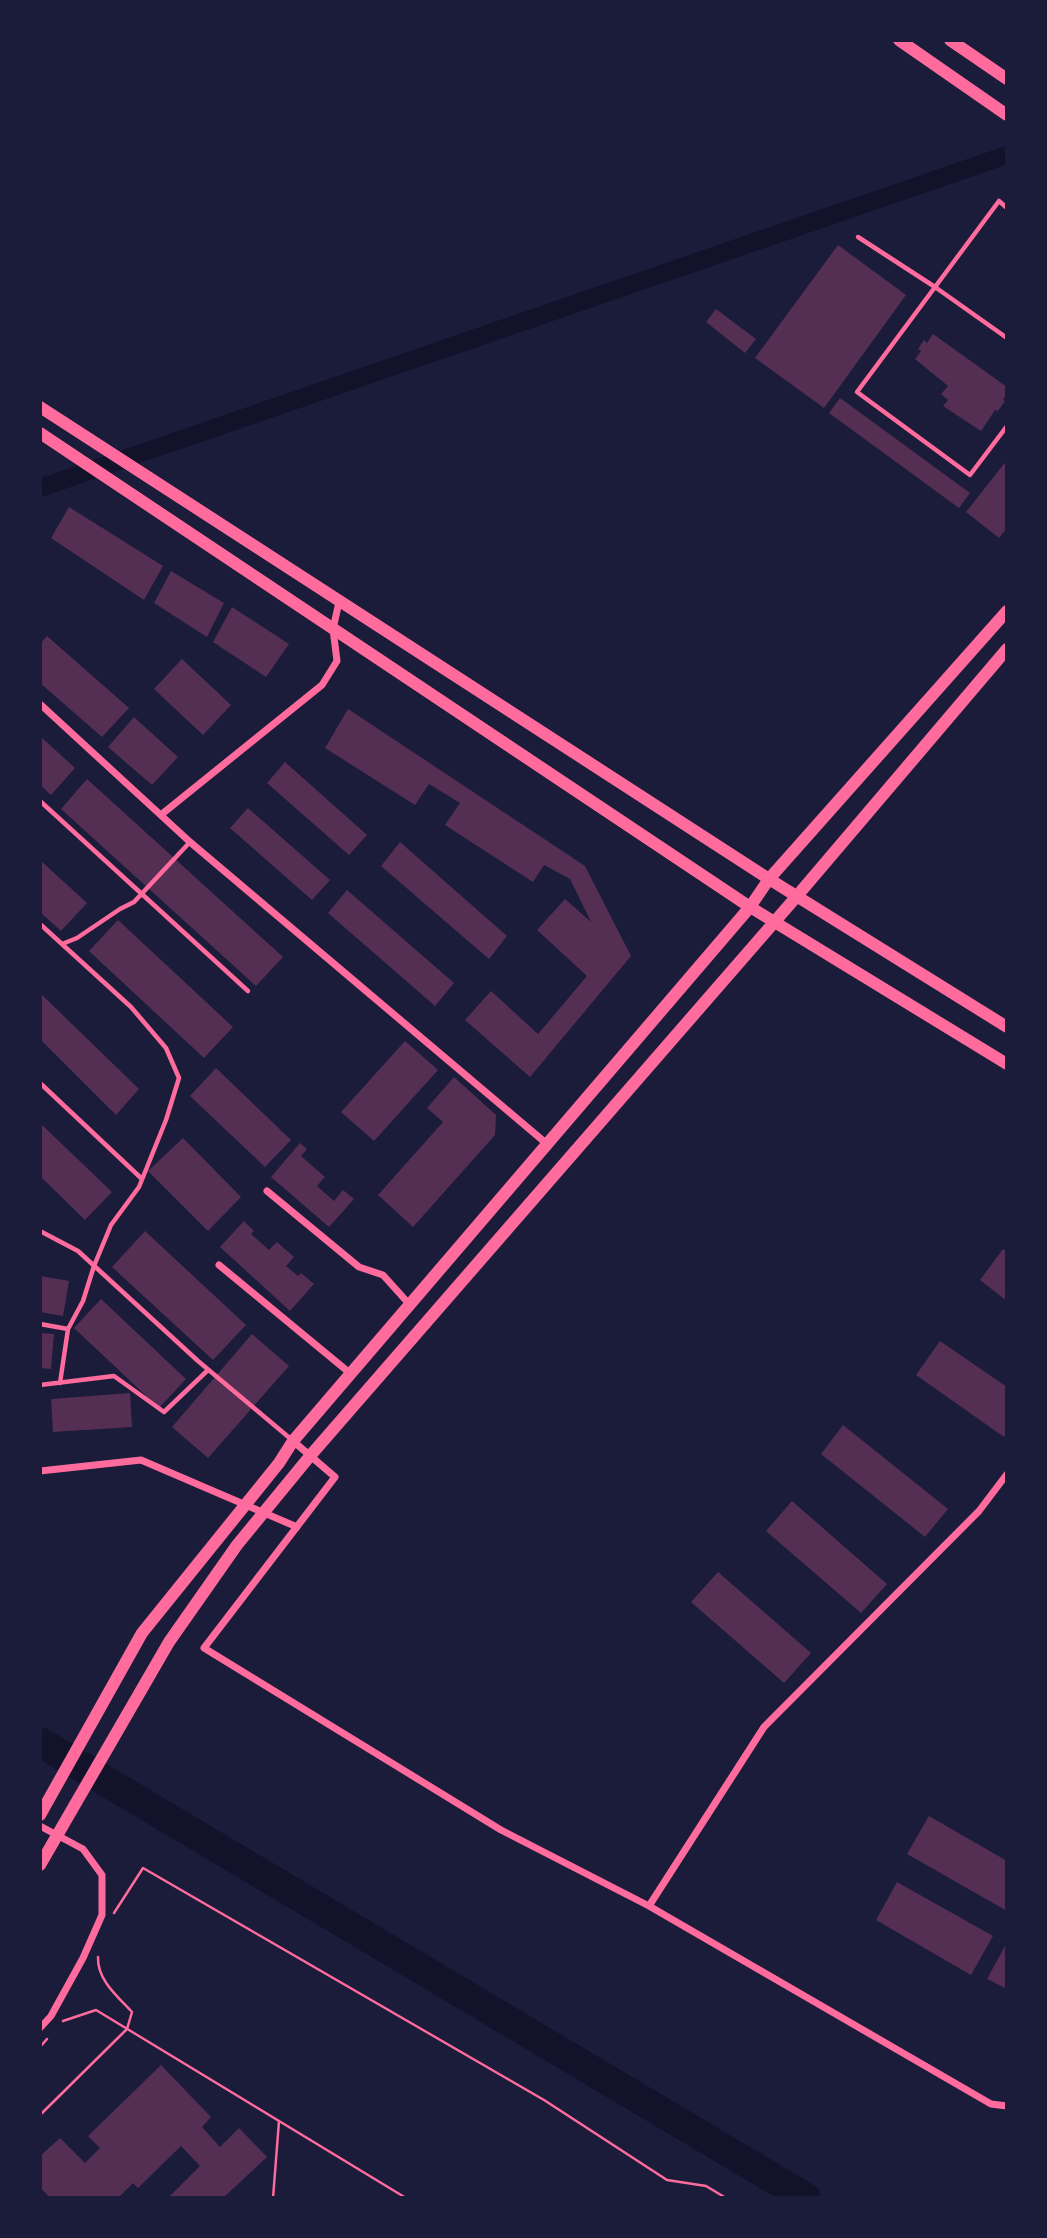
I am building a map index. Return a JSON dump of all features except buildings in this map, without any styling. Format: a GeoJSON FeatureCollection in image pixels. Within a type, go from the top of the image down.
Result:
{"type":"FeatureCollection","features":[{"type":"Feature","properties":{"kind":"main road"},"geometry":{"type":"LineString","coordinates":[[899,40],[1007,115]]}},
{"type":"Feature","properties":{"kind":"main road"},"geometry":{"type":"LineString","coordinates":[[950,40],[1007,79]]}},
{"type":"Feature","properties":{"kind":"main road"},"geometry":{"type":"LineString","coordinates":[[40,407],[769,879],[1007,1027]]}},
{"type":"Feature","properties":{"kind":"main road"},"geometry":{"type":"LineString","coordinates":[[40,433],[750,907],[1007,1064]]}},
{"type":"Feature","properties":{"kind":"main road"},"geometry":{"type":"LineString","coordinates":[[40,1815],[142,1633],[279,1463],[293,1441],[750,907],[769,879],[1007,611]]}},
{"type":"Feature","properties":{"kind":"main road"},"geometry":{"type":"LineString","coordinates":[[40,1865],[169,1642],[237,1545],[310,1456],[797,896],[1007,649]]}},
{"type":"Feature","properties":{"kind":"street"},"geometry":{"type":"LineString","coordinates":[[162,814],[322,685],[337,661],[333,628],[339,602]]}},
{"type":"Feature","properties":{"kind":"street"},"geometry":{"type":"LineString","coordinates":[[40,704],[190,842],[547,1144]]}},
{"type":"Feature","properties":{"kind":"street"},"geometry":{"type":"LineString","coordinates":[[267,1192],[359,1267],[383,1275],[410,1305]]}},
{"type":"Feature","properties":{"kind":"street"},"geometry":{"type":"LineString","coordinates":[[219,1265],[351,1374]]}},
{"type":"Feature","properties":{"kind":"street"},"geometry":{"type":"LineString","coordinates":[[293,1441],[335,1477],[204,1647],[501,1830],[649,1906],[991,2104],[1007,2106]]}},
{"type":"Feature","properties":{"kind":"street"},"geometry":{"type":"LineString","coordinates":[[40,1471],[141,1460],[297,1527]]}},
{"type":"Feature","properties":{"kind":"street"},"geometry":{"type":"LineString","coordinates":[[649,1906],[764,1727],[979,1511],[1007,1474]]}},
{"type":"Feature","properties":{"kind":"street"},"geometry":{"type":"LineString","coordinates":[[40,1826],[83,1849],[102,1875],[102,1915],[83,1958],[51,2016],[40,2028]]}},
{"type":"Feature","properties":{"kind":"lane"},"geometry":{"type":"LineString","coordinates":[[1007,208],[999,201],[857,392],[970,475],[1007,426]]}},
{"type":"Feature","properties":{"kind":"lane"},"geometry":{"type":"LineString","coordinates":[[858,237],[1007,338]]}},
{"type":"Feature","properties":{"kind":"lane"},"geometry":{"type":"LineString","coordinates":[[40,801],[248,991]]}},
{"type":"Feature","properties":{"kind":"lane"},"geometry":{"type":"LineString","coordinates":[[62,944],[77,938],[134,902],[190,842]]}},
{"type":"Feature","properties":{"kind":"lane"},"geometry":{"type":"LineString","coordinates":[[40,924],[131,1007],[166,1048],[179,1078],[166,1120],[139,1187],[111,1225],[83,1301],[68,1329],[60,1383]]}},
{"type":"Feature","properties":{"kind":"lane"},"geometry":{"type":"LineString","coordinates":[[40,1083],[142,1179]]}},
{"type":"Feature","properties":{"kind":"lane"},"geometry":{"type":"LineString","coordinates":[[40,1231],[78,1251],[208,1370],[293,1441]]}},
{"type":"Feature","properties":{"kind":"lane"},"geometry":{"type":"LineString","coordinates":[[40,1324],[68,1329]]}},
{"type":"Feature","properties":{"kind":"lane"},"geometry":{"type":"LineString","coordinates":[[40,1385],[114,1376],[164,1412],[208,1370]]}},
{"type":"Feature","properties":{"kind":"path"},"geometry":{"type":"LineString","coordinates":[[111,1919],[143,1868],[544,2100],[667,2180],[706,2186],[726,2198]]}},
{"type":"Feature","properties":{"kind":"path"},"geometry":{"type":"LineString","coordinates":[[40,2115],[127,2029],[132,2012],[109,1987],[97,1967],[98,1955]]}},
{"type":"Feature","properties":{"kind":"path"},"geometry":{"type":"LineString","coordinates":[[56,2029],[64,2020],[96,2010],[406,2198]]}},
{"type":"Feature","properties":{"kind":"path"},"geometry":{"type":"LineString","coordinates":[[40,2047],[48,2038]]}},
{"type":"Feature","properties":{"kind":"path"},"geometry":{"type":"LineString","coordinates":[[273,2198],[279,2121]]}},
{"type":"Feature","properties":{"kind":"waterway"},"geometry":{"type":"LineString","coordinates":[[40,488],[1007,155]]}},
{"type":"Feature","properties":{"kind":"waterway"},"geometry":{"type":"LineString","coordinates":[[40,1742],[806,2198]]}}]}
